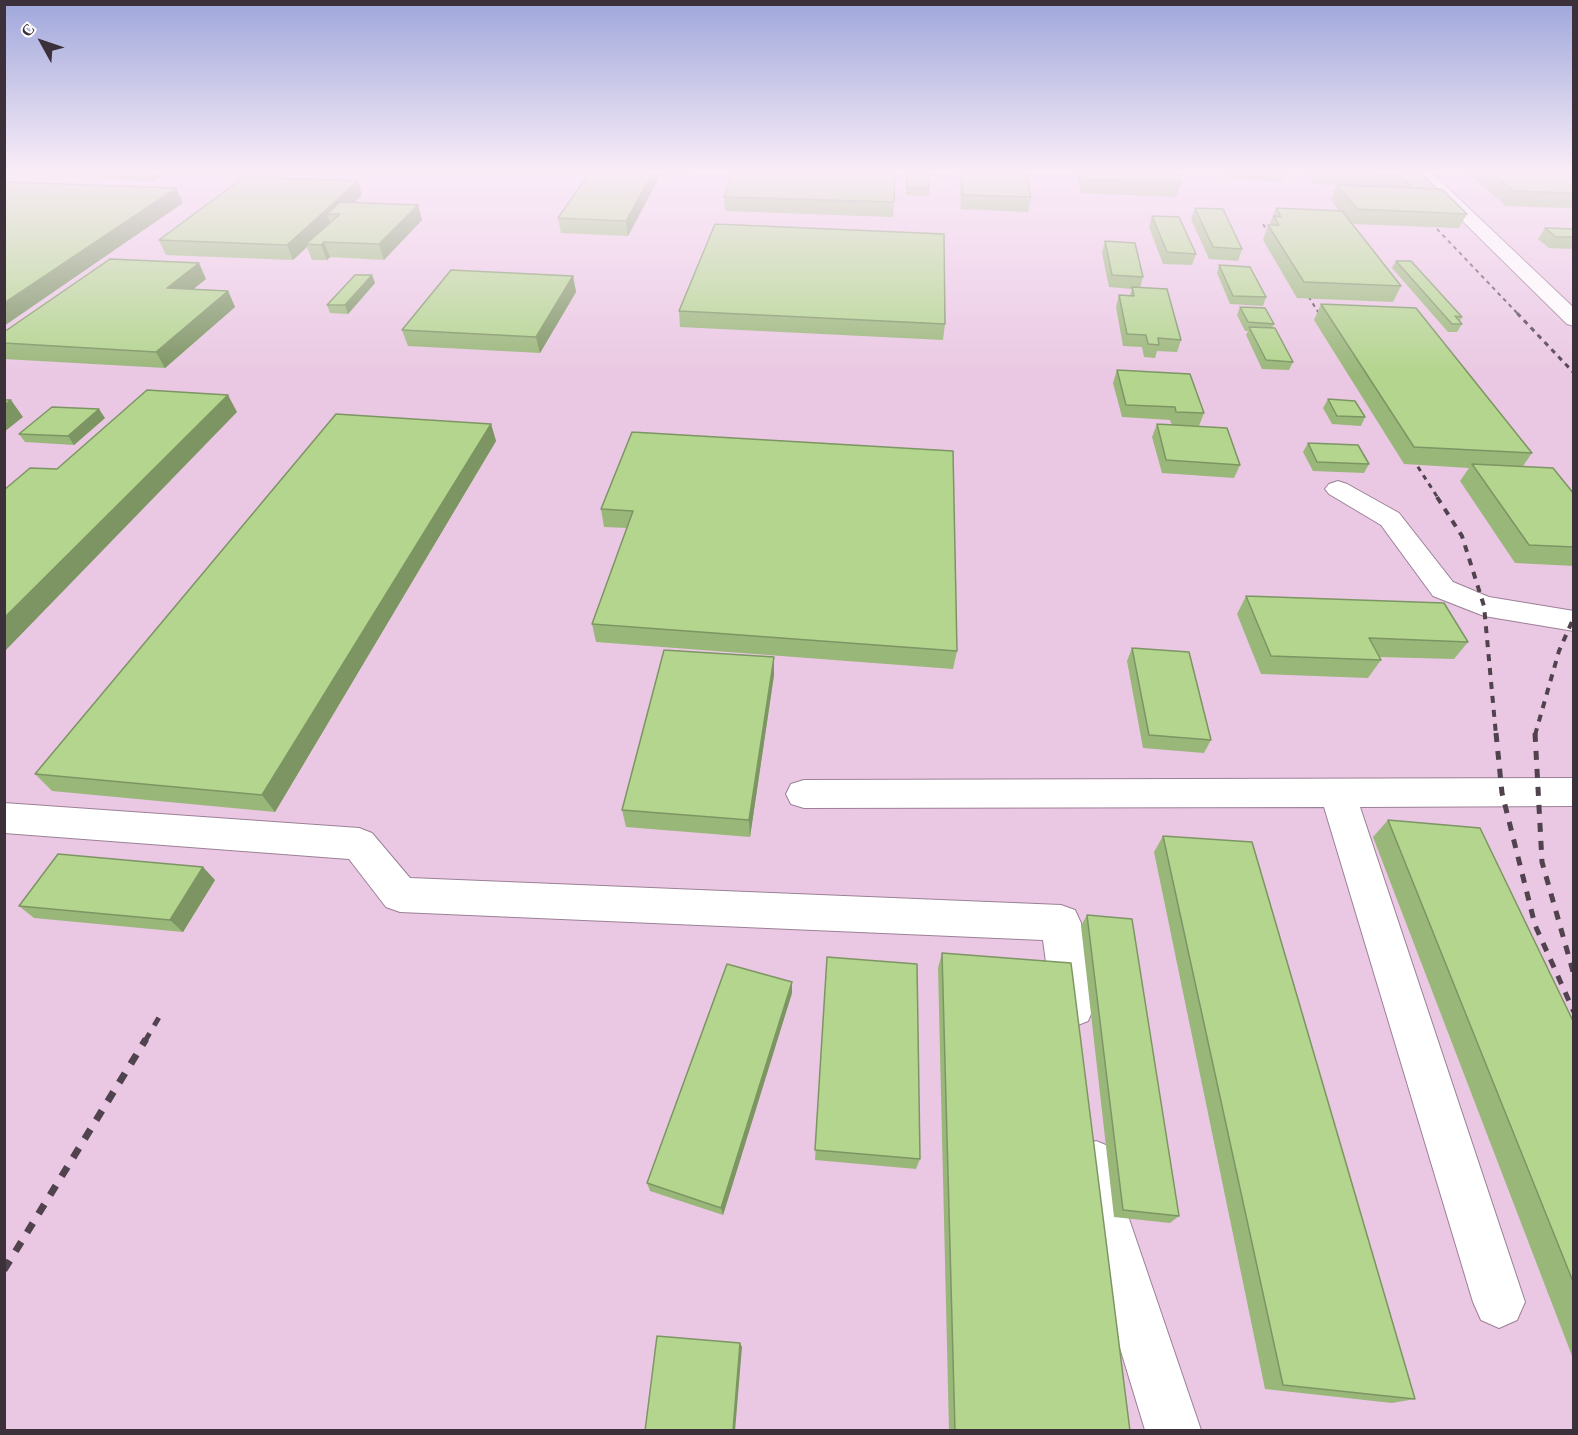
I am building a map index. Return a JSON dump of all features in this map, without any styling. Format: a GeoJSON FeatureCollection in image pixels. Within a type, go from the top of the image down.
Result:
{"type":"FeatureCollection","features":[{"type":"Feature","properties":{"kind":"street"},"geometry":{"type":"LineString","coordinates":[[1491,239],[1574,320]]}},
{"type":"Feature","properties":{"kind":"street"},"geometry":{"type":"LineString","coordinates":[[1338,489],[1390,519],[1443,589],[1484,606],[1574,621]]}},
{"type":"Feature","properties":{"kind":"street"},"geometry":{"type":"LineString","coordinates":[[804,794],[1574,792]]}},
{"type":"Feature","properties":{"kind":"street"},"geometry":{"type":"LineString","coordinates":[[1338,793],[1499,1302]]}},
{"type":"Feature","properties":{"kind":"street"},"geometry":{"type":"LineString","coordinates":[[4,818],[359,844],[400,895],[1061,923],[1077,1038]]}},
{"type":"Feature","properties":{"kind":"street"},"geometry":{"type":"LineString","coordinates":[[1091,1130],[1102,1210],[1173,1431]]}},
{"type":"Feature","properties":{"kind":"shaded area"},"geometry":{"type":"Polygon","coordinates":[[[5,239],[1573,239],[1573,1430],[5,1430],[5,239]]]}},
{"type":"Feature","properties":{"kind":"building"},"geometry":{"type":"Polygon","coordinates":[[[4,239],[100,239],[4,303],[4,239]]]}},
{"type":"Feature","properties":{"kind":"building"},"geometry":{"type":"Polygon","coordinates":[[[160,239],[294,239],[287,245],[160,239]]]}},
{"type":"Feature","properties":{"kind":"building"},"geometry":{"type":"Polygon","coordinates":[[[312,239],[384,239],[379,244],[324,242],[321,245],[306,244],[312,239]]]}},
{"type":"Feature","properties":{"kind":"building"},"geometry":{"type":"Polygon","coordinates":[[[709,239],[944,239],[945,324],[679,311],[709,239]]]}},
{"type":"Feature","properties":{"kind":"building"},"geometry":{"type":"Polygon","coordinates":[[[1162,239],[1189,239],[1196,254],[1167,252],[1162,239]]]}},
{"type":"Feature","properties":{"kind":"building"},"geometry":{"type":"Polygon","coordinates":[[[1209,239],[1237,239],[1242,249],[1213,247],[1209,239]]]}},
{"type":"Feature","properties":{"kind":"building"},"geometry":{"type":"Polygon","coordinates":[[[1277,239],[1364,239],[1401,286],[1304,282],[1277,239]]]}},
{"type":"Feature","properties":{"kind":"building"},"geometry":{"type":"Polygon","coordinates":[[[1105,241],[1135,243],[1143,277],[1112,275],[1105,241]]]}},
{"type":"Feature","properties":{"kind":"building"},"geometry":{"type":"Polygon","coordinates":[[[110,259],[199,263],[167,288],[228,291],[156,352],[4,343],[4,332],[110,259]]]}},
{"type":"Feature","properties":{"kind":"building"},"geometry":{"type":"Polygon","coordinates":[[[1396,261],[1411,261],[1462,317],[1455,316],[1462,324],[1452,324],[1396,261]]]}},
{"type":"Feature","properties":{"kind":"building"},"geometry":{"type":"Polygon","coordinates":[[[1219,265],[1250,267],[1266,297],[1233,296],[1219,265]]]}},
{"type":"Feature","properties":{"kind":"building"},"geometry":{"type":"Polygon","coordinates":[[[451,270],[573,276],[536,337],[402,330],[451,270]]]}},
{"type":"Feature","properties":{"kind":"building"},"geometry":{"type":"Polygon","coordinates":[[[355,275],[372,275],[345,305],[327,305],[355,275]]]}},
{"type":"Feature","properties":{"kind":"building"},"geometry":{"type":"Polygon","coordinates":[[[1132,287],[1167,289],[1181,340],[1158,338],[1159,345],[1148,344],[1146,335],[1127,334],[1119,295],[1134,296],[1132,287]]]}},
{"type":"Feature","properties":{"kind":"building"},"geometry":{"type":"Polygon","coordinates":[[[1321,304],[1416,308],[1532,453],[1414,447],[1321,304]]]}},
{"type":"Feature","properties":{"kind":"building"},"geometry":{"type":"Polygon","coordinates":[[[1240,307],[1265,308],[1274,324],[1248,322],[1240,307]]]}},
{"type":"Feature","properties":{"kind":"building"},"geometry":{"type":"Polygon","coordinates":[[[1249,327],[1275,328],[1293,362],[1266,360],[1249,327]]]}},
{"type":"Feature","properties":{"kind":"building"},"geometry":{"type":"Polygon","coordinates":[[[1117,370],[1190,374],[1204,413],[1176,412],[1175,407],[1126,405],[1117,370]]]}},
{"type":"Feature","properties":{"kind":"building"},"geometry":{"type":"Polygon","coordinates":[[[147,390],[228,395],[4,618],[4,490],[30,468],[57,469],[147,390]]]}},
{"type":"Feature","properties":{"kind":"building"},"geometry":{"type":"Polygon","coordinates":[[[1328,399],[1355,401],[1365,417],[1337,416],[1328,399]]]}},
{"type":"Feature","properties":{"kind":"building"},"geometry":{"type":"Polygon","coordinates":[[[52,407],[99,409],[68,436],[19,434],[52,407]]]}},
{"type":"Feature","properties":{"kind":"building"},"geometry":{"type":"Polygon","coordinates":[[[336,414],[491,424],[262,795],[35,774],[336,414]]]}},
{"type":"Feature","properties":{"kind":"building"},"geometry":{"type":"Polygon","coordinates":[[[1157,424],[1227,428],[1240,465],[1166,460],[1157,424]]]}},
{"type":"Feature","properties":{"kind":"building"},"geometry":{"type":"Polygon","coordinates":[[[632,432],[953,451],[957,651],[592,624],[633,511],[601,509],[632,432]]]}},
{"type":"Feature","properties":{"kind":"building"},"geometry":{"type":"Polygon","coordinates":[[[1308,443],[1358,445],[1369,464],[1317,462],[1308,443]]]}},
{"type":"Feature","properties":{"kind":"building"},"geometry":{"type":"Polygon","coordinates":[[[1472,464],[1553,468],[1574,494],[1574,547],[1529,545],[1472,464]]]}},
{"type":"Feature","properties":{"kind":"building"},"geometry":{"type":"Polygon","coordinates":[[[1246,596],[1444,603],[1468,642],[1369,638],[1381,660],[1271,656],[1246,596]]]}},
{"type":"Feature","properties":{"kind":"building"},"geometry":{"type":"Polygon","coordinates":[[[1132,648],[1189,652],[1211,740],[1149,735],[1132,648]]]}},
{"type":"Feature","properties":{"kind":"building"},"geometry":{"type":"Polygon","coordinates":[[[664,650],[774,657],[749,820],[622,810],[664,650]]]}},
{"type":"Feature","properties":{"kind":"building"},"geometry":{"type":"Polygon","coordinates":[[[1388,820],[1480,828],[1574,1023],[1574,1284],[1388,820]]]}},
{"type":"Feature","properties":{"kind":"building"},"geometry":{"type":"Polygon","coordinates":[[[1163,836],[1252,842],[1415,1399],[1283,1385],[1163,836]]]}},
{"type":"Feature","properties":{"kind":"building"},"geometry":{"type":"Polygon","coordinates":[[[58,854],[203,867],[170,920],[19,906],[58,854]]]}},
{"type":"Feature","properties":{"kind":"building"},"geometry":{"type":"Polygon","coordinates":[[[1087,915],[1132,919],[1179,1216],[1123,1210],[1087,915]]]}},
{"type":"Feature","properties":{"kind":"building"},"geometry":{"type":"Polygon","coordinates":[[[942,953],[1071,963],[1130,1431],[955,1431],[942,953]]]}},
{"type":"Feature","properties":{"kind":"building"},"geometry":{"type":"Polygon","coordinates":[[[827,957],[917,964],[920,1159],[815,1150],[827,957]]]}},
{"type":"Feature","properties":{"kind":"building"},"geometry":{"type":"Polygon","coordinates":[[[727,964],[792,982],[721,1208],[647,1183],[727,964]]]}},
{"type":"Feature","properties":{"kind":"building"},"geometry":{"type":"Polygon","coordinates":[[[657,1336],[740,1343],[733,1431],[645,1431],[657,1336]]]}},
{"type":"Feature","properties":{"kind":"railway"},"geometry":{"type":"LineString","coordinates":[[1272,239],[1276,245]]}},
{"type":"Feature","properties":{"kind":"railway"},"geometry":{"type":"LineString","coordinates":[[1447,239],[1519,315]]}},
{"type":"Feature","properties":{"kind":"railway"},"geometry":{"type":"LineString","coordinates":[[1300,283],[1320,315]]}},
{"type":"Feature","properties":{"kind":"railway"},"geometry":{"type":"LineString","coordinates":[[1319,313],[1326,324]]}},
{"type":"Feature","properties":{"kind":"railway"},"geometry":{"type":"LineString","coordinates":[[1517,313],[1574,373]]}},
{"type":"Feature","properties":{"kind":"railway"},"geometry":{"type":"LineString","coordinates":[[1407,450],[1438,498]]}},
{"type":"Feature","properties":{"kind":"railway"},"geometry":{"type":"LineString","coordinates":[[1437,497],[1462,536],[1484,606],[1496,735]]}},
{"type":"Feature","properties":{"kind":"railway"},"geometry":{"type":"LineString","coordinates":[[1535,735],[1559,651],[1574,617]]}},
{"type":"Feature","properties":{"kind":"railway"},"geometry":{"type":"LineString","coordinates":[[1496,733],[1502,793],[1535,925],[1574,1012]]}},
{"type":"Feature","properties":{"kind":"railway"},"geometry":{"type":"LineString","coordinates":[[1535,735],[1542,862],[1574,975]]}},
{"type":"Feature","properties":{"kind":"railway"},"geometry":{"type":"LineString","coordinates":[[145,1041],[161,1014]]}},
{"type":"Feature","properties":{"kind":"railway"},"geometry":{"type":"LineString","coordinates":[[4,1270],[146,1039]]}}]}
